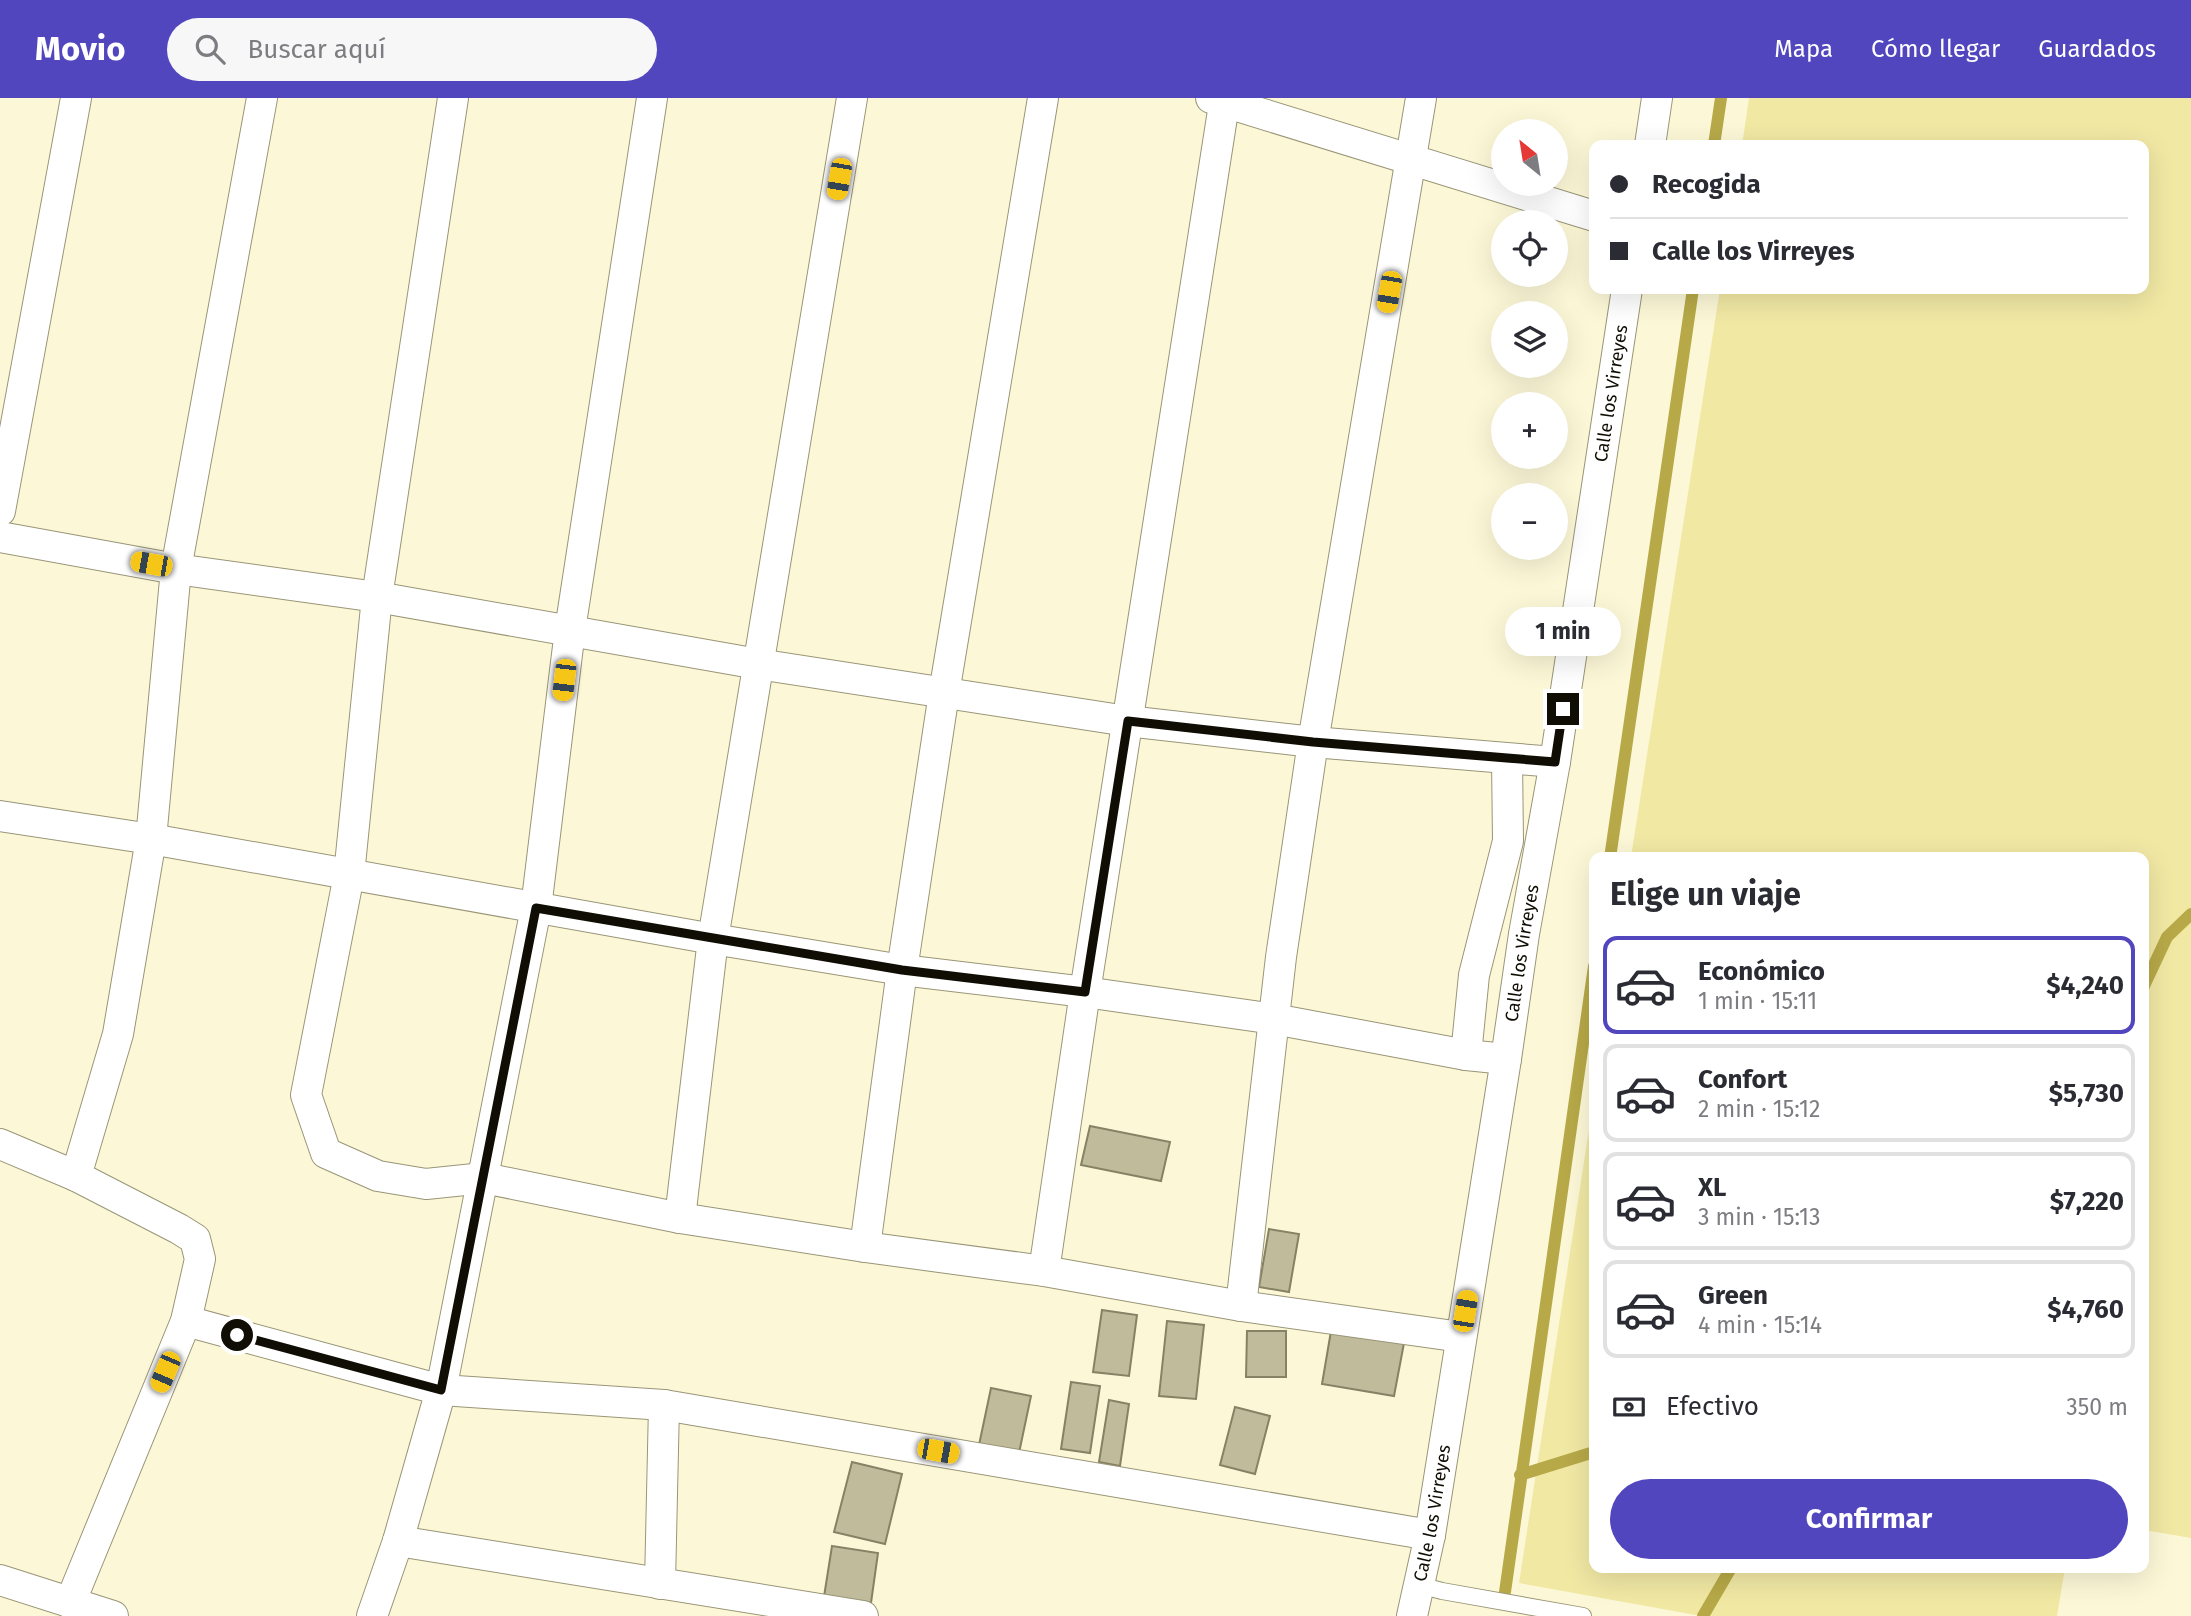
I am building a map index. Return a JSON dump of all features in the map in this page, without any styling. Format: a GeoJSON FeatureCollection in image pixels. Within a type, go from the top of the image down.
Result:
{"type":"FeatureCollection","features":[{"type":"Feature","properties":{"kind":"street"},"geometry":{"type":"LineString","coordinates":[[0,511],[76,98]]}},
{"type":"Feature","properties":{"kind":"street"},"geometry":{"type":"LineString","coordinates":[[76,1177],[118,1034],[151,839],[176,569],[262,98]]}},
{"type":"Feature","properties":{"kind":"street"},"geometry":{"type":"LineString","coordinates":[[453,98],[377,597],[349,875],[306,1095],[326,1153],[378,1176],[426,1184],[484,1178],[680,1218],[1044,1271],[1241,1306],[1461,1337]]}},
{"type":"Feature","properties":{"kind":"street"},"geometry":{"type":"LineString","coordinates":[[372,1616],[398,1541],[441,1390],[536,908],[570,630],[652,98]]}},
{"type":"Feature","properties":{"kind":"street"},"geometry":{"type":"LineString","coordinates":[[680,1218],[713,939],[852,98]]}},
{"type":"Feature","properties":{"kind":"street"},"geometry":{"type":"LineString","coordinates":[[865,1247],[902,970],[944,693],[1043,98]]}},
{"type":"Feature","properties":{"kind":"street"},"geometry":{"type":"LineString","coordinates":[[1241,1306],[1274,1019],[1313,742],[1421,98]]}},
{"type":"Feature","properties":{"kind":"street"},"geometry":{"type":"LineString","coordinates":[[1651,140],[1657,98]]}},
{"type":"Feature","properties":{"kind":"street"},"geometry":{"type":"LineString","coordinates":[[1044,1271],[1220,99],[1589,214]]}},
{"type":"Feature","properties":{"kind":"street","name":"Calle los Virreyes"},"geometry":{"type":"LineString","coordinates":[[1412,1616],[1430,1535],[1524,934],[1555,762],[1626,294]]}},
{"type":"Feature","properties":{"kind":"street"},"geometry":{"type":"LineString","coordinates":[[0,537],[176,569],[377,597],[758,664],[1128,721],[1313,742],[1555,762]]}},
{"type":"Feature","properties":{"kind":"street"},"geometry":{"type":"LineString","coordinates":[[1466,1055],[1474,975],[1508,841],[1507,759]]}},
{"type":"Feature","properties":{"kind":"street"},"geometry":{"type":"LineString","coordinates":[[0,816],[151,839],[902,970],[1274,1019],[1466,1055],[1506,1059]]}},
{"type":"Feature","properties":{"kind":"street"},"geometry":{"type":"LineString","coordinates":[[1489,921],[1524,934]]}},
{"type":"Feature","properties":{"kind":"street"},"geometry":{"type":"LineString","coordinates":[[0,1144],[76,1177],[179,1229],[195,1239],[201,1259],[186,1321],[69,1602]]}},
{"type":"Feature","properties":{"kind":"street"},"geometry":{"type":"LineString","coordinates":[[186,1321],[441,1390],[664,1405],[1430,1535]]}},
{"type":"Feature","properties":{"kind":"street"},"geometry":{"type":"LineString","coordinates":[[660,1584],[664,1405]]}},
{"type":"Feature","properties":{"kind":"street"},"geometry":{"type":"LineString","coordinates":[[398,1541],[863,1616]]}},
{"type":"Feature","properties":{"kind":"street"},"geometry":{"type":"LineString","coordinates":[[0,1580],[113,1616]]}},
{"type":"Feature","properties":{"kind":"lane"},"geometry":{"type":"LineString","coordinates":[[1419,1585],[1583,1616]]}},
{"type":"Feature","properties":{"kind":"shaded area"},"geometry":{"type":"Polygon","coordinates":[[[1749,98],[2191,98],[2191,1538],[2149,1531],[2149,852],[1632,852],[1719,294],[2149,294],[2149,140],[1743,140],[1749,98]]]}},
{"type":"Feature","properties":{"kind":"shaded area"},"geometry":{"type":"Polygon","coordinates":[[[1589,1129],[1589,1573],[2064,1573],[2057,1616],[1701,1616],[1519,1583],[1589,1129]]]}},
{"type":"Feature","properties":{"kind":"building"},"geometry":{"type":"Polygon","coordinates":[[[1090,1126],[1170,1142],[1161,1181],[1081,1165],[1090,1126]]]}},
{"type":"Feature","properties":{"kind":"building"},"geometry":{"type":"Polygon","coordinates":[[[1269,1229],[1299,1234],[1289,1292],[1259,1287],[1269,1229]]]}},
{"type":"Feature","properties":{"kind":"building"},"geometry":{"type":"Polygon","coordinates":[[[1102,1310],[1137,1315],[1129,1376],[1093,1372],[1102,1310]]]}},
{"type":"Feature","properties":{"kind":"building"},"geometry":{"type":"Polygon","coordinates":[[[1167,1321],[1204,1325],[1196,1399],[1159,1396],[1167,1321]]]}},
{"type":"Feature","properties":{"kind":"building"},"geometry":{"type":"Polygon","coordinates":[[[1247,1331],[1286,1331],[1286,1377],[1246,1377],[1247,1331]]]}},
{"type":"Feature","properties":{"kind":"building"},"geometry":{"type":"Polygon","coordinates":[[[1331,1331],[1404,1343],[1394,1396],[1322,1384],[1331,1331]]]}},
{"type":"Feature","properties":{"kind":"building"},"geometry":{"type":"Polygon","coordinates":[[[1071,1382],[1100,1386],[1090,1453],[1061,1449],[1071,1382]]]}},
{"type":"Feature","properties":{"kind":"building"},"geometry":{"type":"Polygon","coordinates":[[[991,1388],[1031,1396],[1019,1453],[979,1445],[991,1388]]]}},
{"type":"Feature","properties":{"kind":"building"},"geometry":{"type":"Polygon","coordinates":[[[1109,1400],[1129,1404],[1120,1466],[1099,1462],[1109,1400]]]}},
{"type":"Feature","properties":{"kind":"building"},"geometry":{"type":"Polygon","coordinates":[[[1235,1407],[1270,1416],[1255,1474],[1220,1465],[1235,1407]]]}},
{"type":"Feature","properties":{"kind":"building"},"geometry":{"type":"Polygon","coordinates":[[[852,1462],[902,1474],[885,1544],[834,1532],[852,1462]]]}},
{"type":"Feature","properties":{"kind":"building"},"geometry":{"type":"Polygon","coordinates":[[[832,1546],[878,1553],[870,1610],[823,1603],[832,1546]]]}},
{"type":"Feature","properties":{"kind":"waterway"},"geometry":{"type":"LineString","coordinates":[[1715,140],[1721,98]]}},
{"type":"Feature","properties":{"kind":"waterway"},"geometry":{"type":"LineString","coordinates":[[1611,852],[1692,294]]}},
{"type":"Feature","properties":{"kind":"waterway"},"geometry":{"type":"LineString","coordinates":[[2149,975],[2167,937],[2191,914]]}},
{"type":"Feature","properties":{"kind":"waterway"},"geometry":{"type":"LineString","coordinates":[[1505,1592],[1589,1001]]}},
{"type":"Feature","properties":{"kind":"waterway"},"geometry":{"type":"LineString","coordinates":[[1520,1475],[1589,1454]]}},
{"type":"Feature","properties":{"kind":"waterway"},"geometry":{"type":"LineString","coordinates":[[1703,1616],[1728,1573]]}},
{"type":"Feature","properties":{"kind":"route"},"geometry":{"type":"LineString","coordinates":[[237,1335],[441,1390],[536,908],[902,970],[1085,992],[1128,721],[1313,742],[1555,762],[1563,709]]}}]}
